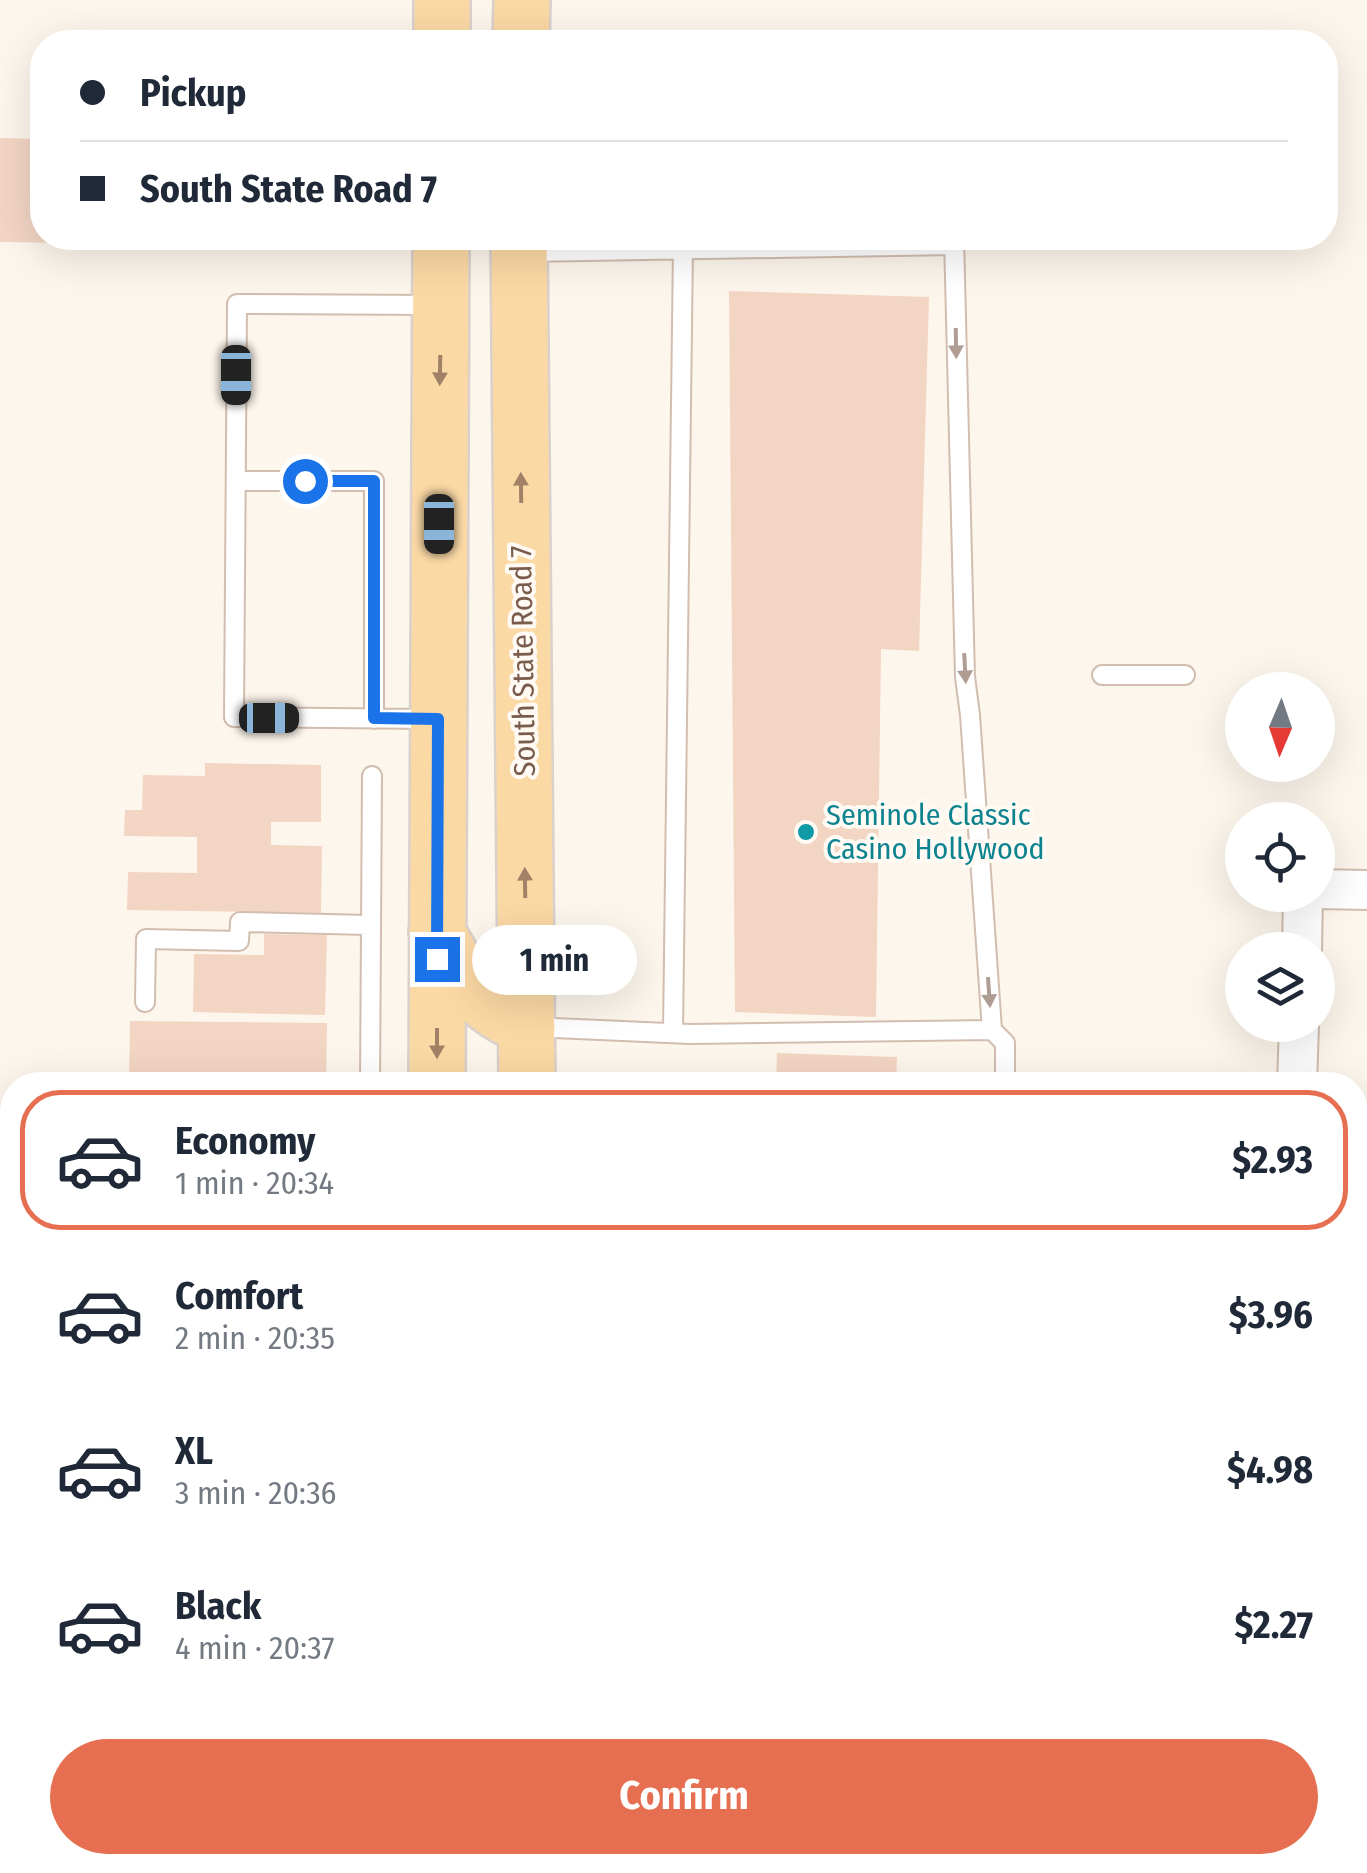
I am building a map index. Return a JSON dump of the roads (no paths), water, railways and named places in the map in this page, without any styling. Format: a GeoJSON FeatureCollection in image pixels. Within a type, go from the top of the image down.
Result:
{"type":"FeatureCollection","features":[{"type":"Feature","properties":{"kind":"main road"},"geometry":{"type":"LineString","coordinates":[[442,0],[442,30]]}},
{"type":"Feature","properties":{"kind":"main road"},"geometry":{"type":"LineString","coordinates":[[522,0],[522,30]]}},
{"type":"Feature","properties":{"kind":"main road"},"geometry":{"type":"LineString","coordinates":[[437,1072],[440,250]]}},
{"type":"Feature","properties":{"kind":"main road"},"geometry":{"type":"LineString","coordinates":[[478,250],[488,259],[507,250]]}},
{"type":"Feature","properties":{"kind":"main road","name":"South State Road 7"},"geometry":{"type":"LineString","coordinates":[[518,250],[527,1072]]}},
{"type":"Feature","properties":{"kind":"main road"},"geometry":{"type":"LineString","coordinates":[[437,932],[470,990],[498,1014],[527,1027]]}},
{"type":"Feature","properties":{"kind":"street"},"geometry":{"type":"LineString","coordinates":[[1335,889],[1367,890]]}},
{"type":"Feature","properties":{"kind":"street"},"geometry":{"type":"LineString","coordinates":[[1297,1072],[1298,1042]]}},
{"type":"Feature","properties":{"kind":"lane"},"geometry":{"type":"LineString","coordinates":[[672,1033],[683,250]]}},
{"type":"Feature","properties":{"kind":"lane"},"geometry":{"type":"LineString","coordinates":[[954,250],[964,677],[992,1030],[1005,1043],[1005,1072]]}},
{"type":"Feature","properties":{"kind":"lane"},"geometry":{"type":"LineString","coordinates":[[438,719],[234,718],[237,304],[440,306]]}},
{"type":"Feature","properties":{"kind":"lane"},"geometry":{"type":"LineString","coordinates":[[236,481],[374,481],[374,718]]}},
{"type":"Feature","properties":{"kind":"lane"},"geometry":{"type":"LineString","coordinates":[[1102,675],[1185,674]]}},
{"type":"Feature","properties":{"kind":"lane"},"geometry":{"type":"LineString","coordinates":[[370,1072],[372,776]]}},
{"type":"Feature","properties":{"kind":"lane"},"geometry":{"type":"LineString","coordinates":[[145,1002],[146,939],[239,941],[240,922],[369,925]]}},
{"type":"Feature","properties":{"kind":"lane"},"geometry":{"type":"LineString","coordinates":[[527,1027],[672,1033],[992,1030]]}},
{"type":"Feature","properties":{"kind":"place","name":"Seminole Classic Casino Hollywood"},"geometry":{"type":"Point","coordinates":[806,832]}}]}
